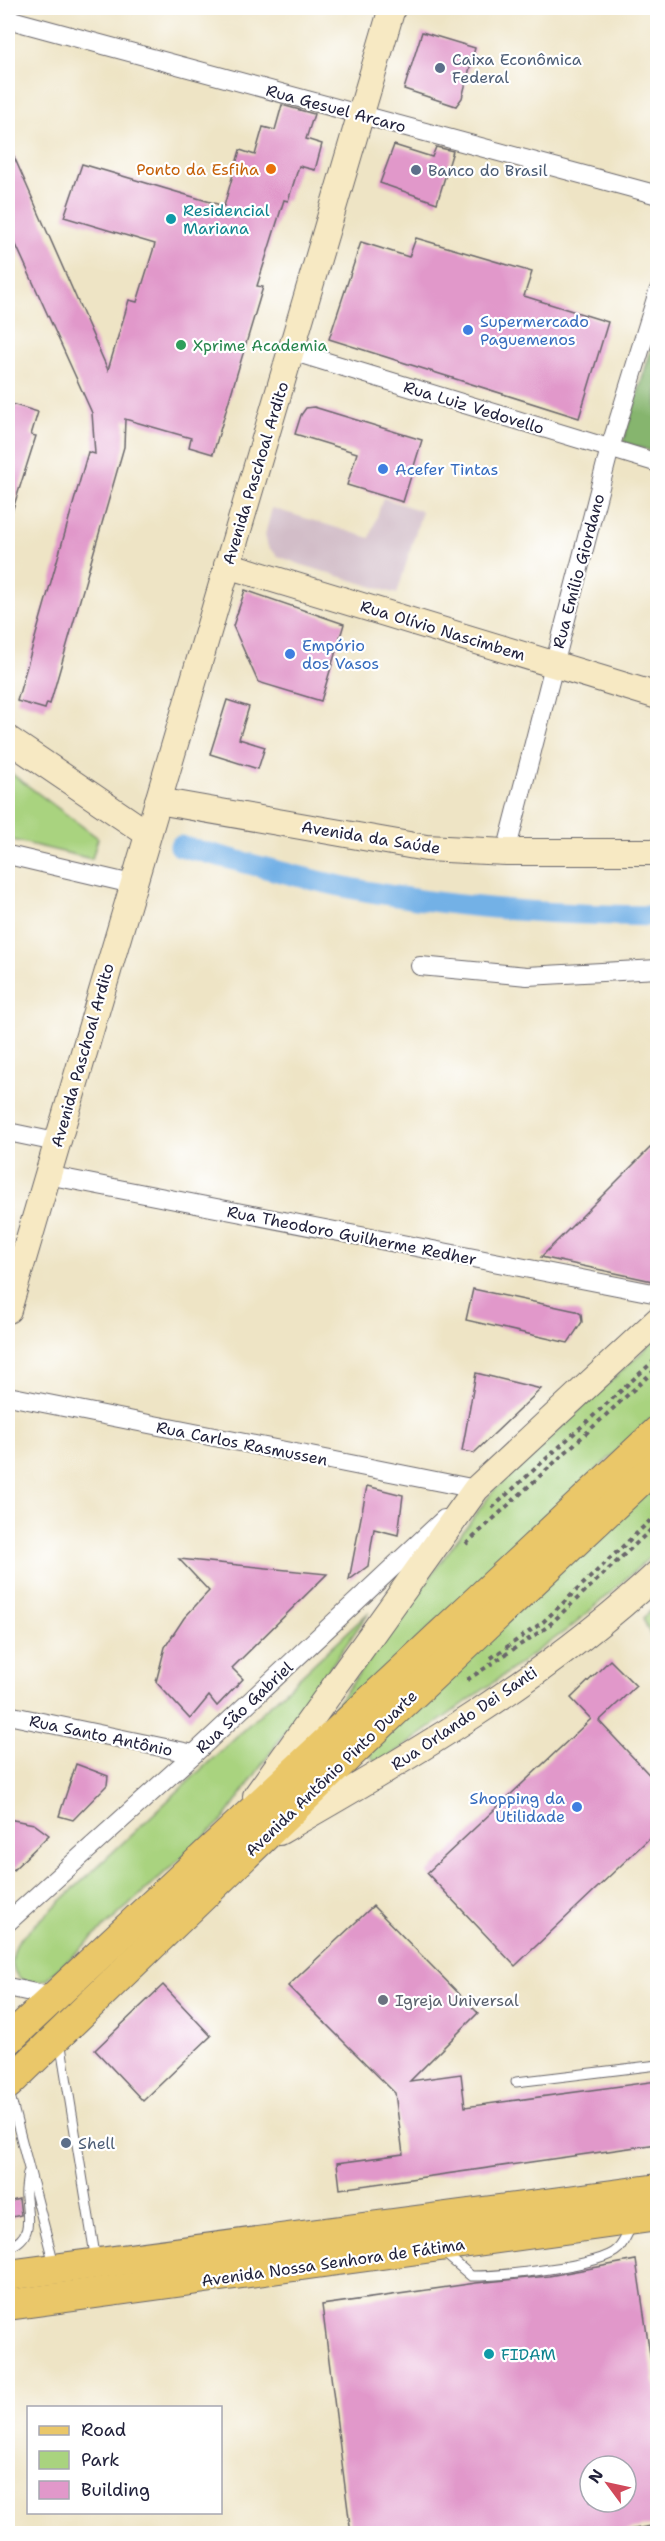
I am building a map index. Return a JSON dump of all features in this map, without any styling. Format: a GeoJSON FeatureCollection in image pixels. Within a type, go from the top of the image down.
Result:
{"type":"FeatureCollection","features":[{"type":"Feature","properties":{"kind":"main road","name":"Avenida Paschoal Ardito"},"geometry":{"type":"LineString","coordinates":[[8,1310],[392,8]]}},
{"type":"Feature","properties":{"kind":"main road","name":"Rua Olívio Nascimbem"},"geometry":{"type":"LineString","coordinates":[[227,565],[657,696]]}},
{"type":"Feature","properties":{"kind":"main road"},"geometry":{"type":"LineString","coordinates":[[8,739],[148,834]]}},
{"type":"Feature","properties":{"kind":"main road"},"geometry":{"type":"LineString","coordinates":[[119,815],[136,816],[158,801]]}},
{"type":"Feature","properties":{"kind":"main road","name":"Avenida da Saúde"},"geometry":{"type":"LineString","coordinates":[[158,801],[426,848],[506,852],[657,852]]}},
{"type":"Feature","properties":{"kind":"main road","name":"Rua São Gabriel"},"geometry":{"type":"LineString","coordinates":[[245,1836],[476,1489],[657,1320]]}},
{"type":"Feature","properties":{"kind":"main road","name":"Avenida Antônio Pinto Duarte"},"geometry":{"type":"LineString","coordinates":[[8,2085],[245,1836],[657,1431]]}},
{"type":"Feature","properties":{"kind":"main road","name":"Avenida Antônio Pinto Duarte"},"geometry":{"type":"LineString","coordinates":[[8,2040],[53,1997],[245,1836],[657,1464]]}},
{"type":"Feature","properties":{"kind":"main road","name":"Rua Orlando Dei Santi"},"geometry":{"type":"LineString","coordinates":[[245,1836],[421,1750],[583,1637],[657,1573]]}},
{"type":"Feature","properties":{"kind":"main road","name":"Avenida Nossa Senhora de Fátima"},"geometry":{"type":"LineString","coordinates":[[8,2305],[57,2284],[96,2263],[657,2189]]}},
{"type":"Feature","properties":{"kind":"main road","name":"Avenida Nossa Senhora de Fátima"},"geometry":{"type":"LineString","coordinates":[[8,2275],[57,2284],[438,2248],[646,2218]]}},
{"type":"Feature","properties":{"kind":"street","name":"Rua Gesuel Arcaro"},"geometry":{"type":"LineString","coordinates":[[14,17],[361,115],[657,195]]}},
{"type":"Feature","properties":{"kind":"street","name":"Rua Emílio Giordano"},"geometry":{"type":"LineString","coordinates":[[506,852],[610,448],[657,292]]}},
{"type":"Feature","properties":{"kind":"street","name":"Rua Luiz Vedovello"},"geometry":{"type":"LineString","coordinates":[[291,351],[657,463]]}},
{"type":"Feature","properties":{"kind":"street"},"geometry":{"type":"LineString","coordinates":[[8,855],[132,884]]}},
{"type":"Feature","properties":{"kind":"street"},"geometry":{"type":"LineString","coordinates":[[420,966],[527,976],[657,969]]}},
{"type":"Feature","properties":{"kind":"street"},"geometry":{"type":"LineString","coordinates":[[8,1132],[56,1142]]}},
{"type":"Feature","properties":{"kind":"street","name":"Rua Theodoro Guilherme Redher"},"geometry":{"type":"LineString","coordinates":[[47,1175],[657,1294]]}},
{"type":"Feature","properties":{"kind":"street","name":"Rua Carlos Rasmussen"},"geometry":{"type":"LineString","coordinates":[[8,1396],[476,1489]]}},
{"type":"Feature","properties":{"kind":"street","name":"Rua São Gabriel"},"geometry":{"type":"LineString","coordinates":[[8,1922],[195,1754],[476,1489]]}},
{"type":"Feature","properties":{"kind":"street","name":"Rua Santo Antônio"},"geometry":{"type":"LineString","coordinates":[[8,1715],[195,1754]]}},
{"type":"Feature","properties":{"kind":"street"},"geometry":{"type":"LineString","coordinates":[[8,1987],[53,1997]]}},
{"type":"Feature","properties":{"kind":"lane"},"geometry":{"type":"LineString","coordinates":[[59,2034],[96,2263]]}},
{"type":"Feature","properties":{"kind":"lane"},"geometry":{"type":"LineString","coordinates":[[516,2082],[657,2065]]}},
{"type":"Feature","properties":{"kind":"lane"},"geometry":{"type":"LineString","coordinates":[[8,2085],[57,2284]]}},
{"type":"Feature","properties":{"kind":"lane"},"geometry":{"type":"LineString","coordinates":[[8,2247],[24,2237],[30,2223],[26,2195],[29,2164]]}},
{"type":"Feature","properties":{"kind":"path"},"geometry":{"type":"LineString","coordinates":[[484,1516],[657,1357]]}},
{"type":"Feature","properties":{"kind":"path"},"geometry":{"type":"LineString","coordinates":[[461,1549],[657,1367]]}},
{"type":"Feature","properties":{"kind":"path"},"geometry":{"type":"LineString","coordinates":[[464,1682],[547,1627],[657,1523]]}},
{"type":"Feature","properties":{"kind":"shaded area"},"geometry":{"type":"Polygon","coordinates":[[[383,498],[422,511],[397,594],[299,564],[278,556],[268,547],[265,535],[272,508],[370,538],[383,498]]]}},
{"type":"Feature","properties":{"kind":"green space"},"geometry":{"type":"Polygon","coordinates":[[[657,330],[657,453],[623,442],[657,330]]]}},
{"type":"Feature","properties":{"kind":"green space"},"geometry":{"type":"Polygon","coordinates":[[[8,771],[98,838],[92,859],[8,839],[8,771]]]}},
{"type":"Feature","properties":{"kind":"green space"},"geometry":{"type":"Polygon","coordinates":[[[657,1338],[657,1413],[340,1713],[335,1706],[493,1491],[657,1338]]]}},
{"type":"Feature","properties":{"kind":"green space"},"geometry":{"type":"Polygon","coordinates":[[[657,1477],[657,1551],[575,1624],[378,1765],[367,1752],[657,1477]]]}},
{"type":"Feature","properties":{"kind":"green space"},"geometry":{"type":"Polygon","coordinates":[[[657,1605],[657,1651],[643,1618],[657,1605]]]}},
{"type":"Feature","properties":{"kind":"green space"},"geometry":{"type":"Polygon","coordinates":[[[369,1612],[224,1819],[47,1979],[28,1981],[16,1974],[13,1960],[18,1941],[369,1612]]]}},
{"type":"Feature","properties":{"kind":"building","name":"Caixa Econômica Federal"},"geometry":{"type":"Polygon","coordinates":[[[422,32],[475,48],[462,98],[456,106],[404,89],[422,32]]]}},
{"type":"Feature","properties":{"kind":"building"},"geometry":{"type":"Polygon","coordinates":[[[282,105],[314,114],[306,139],[322,144],[315,170],[299,166],[288,201],[284,200],[257,286],[263,287],[213,454],[189,447],[191,438],[125,419],[124,447],[50,704],[47,703],[45,709],[17,701],[88,452],[95,454],[92,413],[8,227],[8,143],[108,370],[129,300],[137,302],[155,244],[64,217],[82,164],[224,206],[240,150],[255,155],[263,127],[275,130],[282,105]]]}},
{"type":"Feature","properties":{"kind":"building","name":"Banco do Brasil"},"geometry":{"type":"Polygon","coordinates":[[[394,145],[432,157],[436,147],[453,151],[437,203],[380,183],[394,145]]]}},
{"type":"Feature","properties":{"kind":"building","name":"Supermercado Paguemenos"},"geometry":{"type":"Polygon","coordinates":[[[416,238],[532,272],[524,296],[608,322],[579,418],[329,339],[361,242],[409,257],[416,238]]]}},
{"type":"Feature","properties":{"kind":"building"},"geometry":{"type":"Polygon","coordinates":[[[8,403],[38,412],[31,435],[36,436],[11,515],[8,515],[8,403]]]}},
{"type":"Feature","properties":{"kind":"building","name":"Acefer Tintas"},"geometry":{"type":"Polygon","coordinates":[[[314,407],[422,440],[403,502],[347,485],[357,453],[295,434],[301,415],[306,408],[314,407]]]}},
{"type":"Feature","properties":{"kind":"building","name":"Empório dos Vasos"},"geometry":{"type":"Polygon","coordinates":[[[245,590],[344,624],[321,701],[258,682],[233,626],[245,590]]]}},
{"type":"Feature","properties":{"kind":"building"},"geometry":{"type":"Polygon","coordinates":[[[227,700],[249,707],[239,739],[265,747],[258,769],[210,754],[227,700]]]}},
{"type":"Feature","properties":{"kind":"building"},"geometry":{"type":"Polygon","coordinates":[[[657,1141],[657,1282],[541,1257],[657,1141]]]}},
{"type":"Feature","properties":{"kind":"building"},"geometry":{"type":"Polygon","coordinates":[[[473,1289],[576,1311],[581,1314],[582,1322],[568,1343],[466,1320],[473,1289]]]}},
{"type":"Feature","properties":{"kind":"building"},"geometry":{"type":"Polygon","coordinates":[[[476,1373],[541,1389],[474,1453],[462,1451],[476,1373]]]}},
{"type":"Feature","properties":{"kind":"building"},"geometry":{"type":"Polygon","coordinates":[[[367,1486],[403,1495],[398,1535],[374,1529],[368,1566],[349,1580],[367,1486]]]}},
{"type":"Feature","properties":{"kind":"building"},"geometry":{"type":"Polygon","coordinates":[[[179,1559],[327,1574],[232,1668],[243,1679],[217,1706],[209,1696],[190,1719],[156,1682],[165,1647],[184,1618],[209,1591],[179,1559]]]}},
{"type":"Feature","properties":{"kind":"building","name":"Shopping da Utilidade"},"geometry":{"type":"Polygon","coordinates":[[[610,1660],[636,1686],[599,1721],[657,1783],[657,1831],[515,1966],[427,1873],[591,1719],[571,1698],[610,1660]]]}},
{"type":"Feature","properties":{"kind":"building"},"geometry":{"type":"Polygon","coordinates":[[[76,1764],[108,1776],[107,1785],[73,1820],[59,1816],[76,1764]]]}},
{"type":"Feature","properties":{"kind":"building"},"geometry":{"type":"Polygon","coordinates":[[[8,1819],[34,1824],[49,1835],[8,1875],[8,1819]]]}},
{"type":"Feature","properties":{"kind":"building"},"geometry":{"type":"Polygon","coordinates":[[[373,1906],[478,2013],[410,2081],[461,2074],[465,2107],[657,2081],[657,2144],[340,2189],[337,2163],[403,2154],[395,2093],[288,1986],[373,1906]]]}},
{"type":"Feature","properties":{"kind":"building"},"geometry":{"type":"Polygon","coordinates":[[[163,1985],[211,2036],[143,2101],[95,2050],[163,1985]]]}},
{"type":"Feature","properties":{"kind":"building"},"geometry":{"type":"Polygon","coordinates":[[[19,2199],[21,2215],[8,2218],[8,2202],[19,2199]]]}},
{"type":"Feature","properties":{"kind":"building","name":"FIDAM"},"geometry":{"type":"Polygon","coordinates":[[[636,2260],[657,2402],[657,2525],[606,2534],[351,2534],[322,2305],[476,2283],[549,2276],[636,2260]]]}},
{"type":"Feature","properties":{"kind":"waterway"},"geometry":{"type":"LineString","coordinates":[[180,846],[337,885],[422,900],[523,911],[658,916]]}},
{"type":"Feature","properties":{"kind":"place","name":"Caixa Econômica Federal"},"geometry":{"type":"Point","coordinates":[440,68]}},
{"type":"Feature","properties":{"kind":"place","name":"Ponto da Esfiha"},"geometry":{"type":"Point","coordinates":[271,169]}},
{"type":"Feature","properties":{"kind":"place","name":"Banco do Brasil"},"geometry":{"type":"Point","coordinates":[416,170]}},
{"type":"Feature","properties":{"kind":"place","name":"Residencial Mariana"},"geometry":{"type":"Point","coordinates":[171,219]}},
{"type":"Feature","properties":{"kind":"place","name":"Supermercado Paguemenos"},"geometry":{"type":"Point","coordinates":[468,330]}},
{"type":"Feature","properties":{"kind":"place","name":"Xprime Academia"},"geometry":{"type":"Point","coordinates":[181,345]}},
{"type":"Feature","properties":{"kind":"place","name":"Acefer Tintas"},"geometry":{"type":"Point","coordinates":[383,469]}},
{"type":"Feature","properties":{"kind":"place","name":"Empório dos Vasos"},"geometry":{"type":"Point","coordinates":[290,654]}},
{"type":"Feature","properties":{"kind":"place","name":"Shopping da Utilidade"},"geometry":{"type":"Point","coordinates":[577,1807]}},
{"type":"Feature","properties":{"kind":"place","name":"Igreja Universal"},"geometry":{"type":"Point","coordinates":[383,2000]}},
{"type":"Feature","properties":{"kind":"place","name":"Shell"},"geometry":{"type":"Point","coordinates":[66,2143]}},
{"type":"Feature","properties":{"kind":"place","name":"FIDAM"},"geometry":{"type":"Point","coordinates":[489,2354]}}]}
